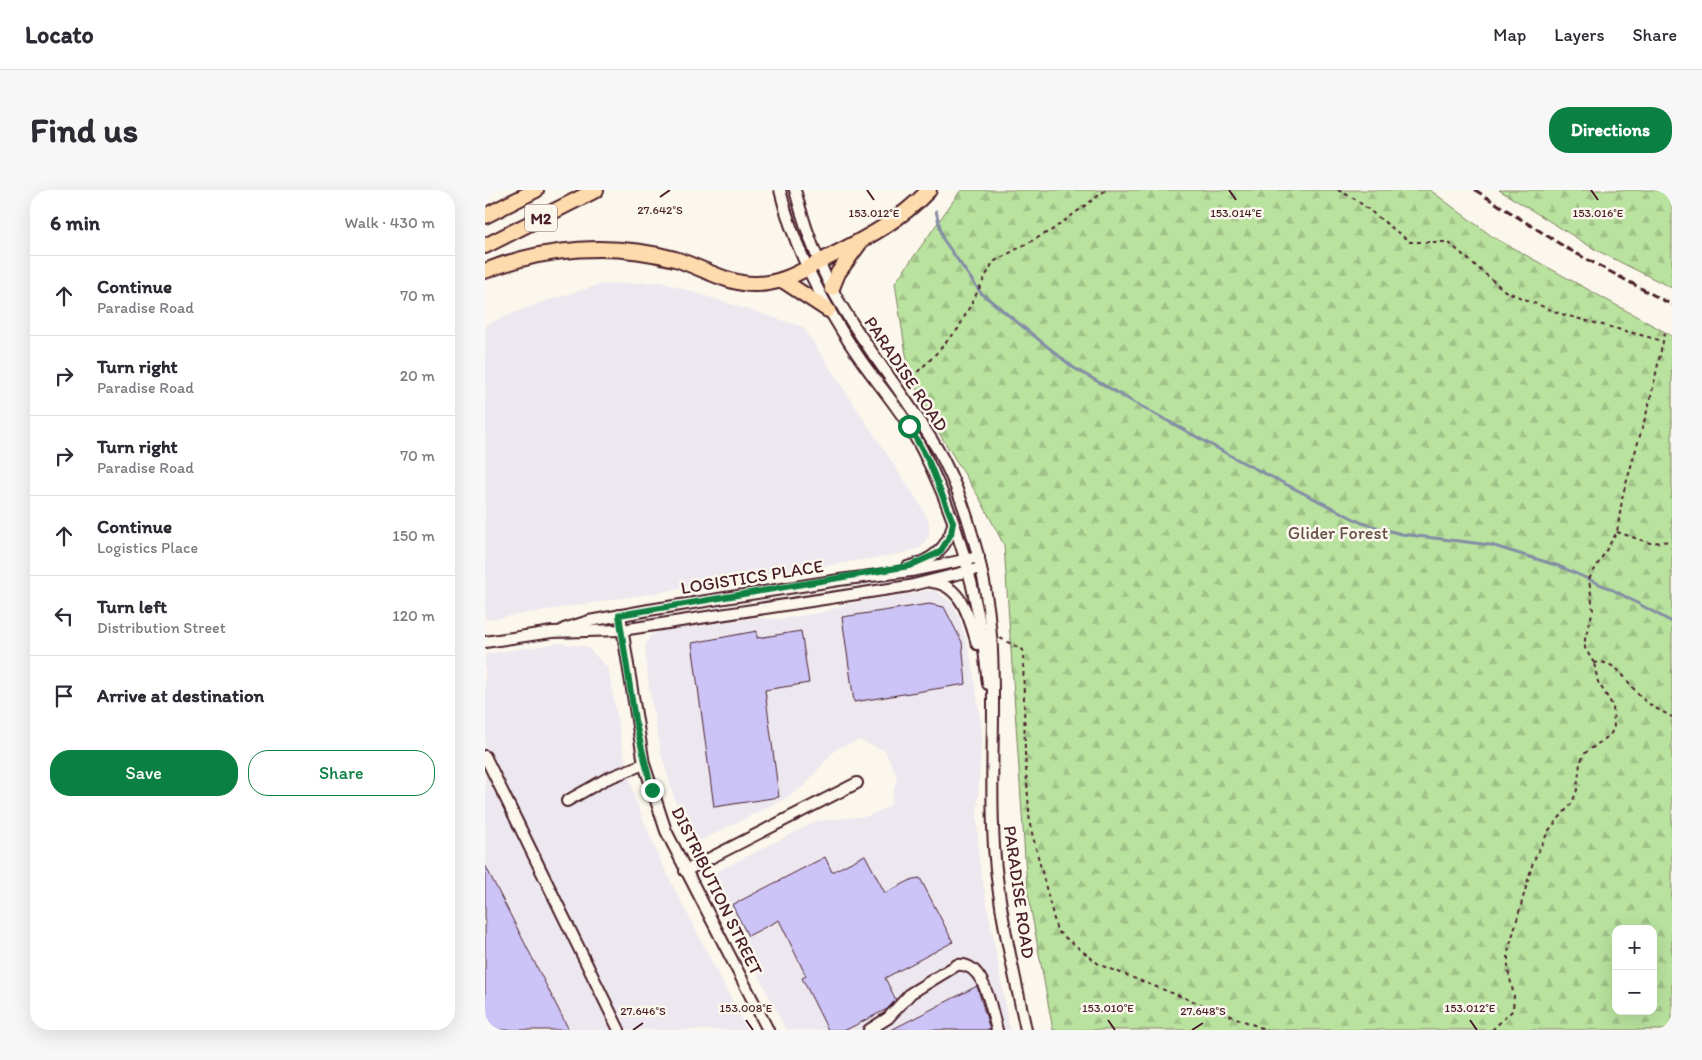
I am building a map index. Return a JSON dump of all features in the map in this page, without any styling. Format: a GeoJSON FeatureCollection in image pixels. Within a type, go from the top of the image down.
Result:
{"type":"FeatureCollection","features":[{"type":"Feature","properties":{"kind":"highway","name":"M2"},"geometry":{"type":"LineString","coordinates":[[485,216],[536,190]]}},
{"type":"Feature","properties":{"kind":"highway","name":"M2"},"geometry":{"type":"LineString","coordinates":[[485,246],[596,190]]}},
{"type":"Feature","properties":{"kind":"highway"},"geometry":{"type":"LineString","coordinates":[[485,271],[535,255],[593,249],[658,255],[746,284],[768,283],[782,280],[861,241],[898,217],[929,190]]}},
{"type":"Feature","properties":{"kind":"highway"},"geometry":{"type":"LineString","coordinates":[[832,288],[838,273],[861,241]]}},
{"type":"Feature","properties":{"kind":"highway"},"geometry":{"type":"LineString","coordinates":[[782,280],[828,310]]}},
{"type":"Feature","properties":{"kind":"street","name":"PARADISE ROAD"},"geometry":{"type":"LineString","coordinates":[[779,190],[814,265],[832,288],[851,321],[899,390],[943,460],[962,502],[979,557],[992,633],[995,694],[993,757],[994,859],[1026,1030]]}},
{"type":"Feature","properties":{"kind":"street","name":"PARADISE ROAD"},"geometry":{"type":"LineString","coordinates":[[795,190],[814,265],[828,310],[913,432],[929,462],[953,522],[966,566],[984,647],[993,757]]}},
{"type":"Feature","properties":{"kind":"street"},"geometry":{"type":"LineString","coordinates":[[839,580],[921,562],[940,552],[947,544],[953,522]]}},
{"type":"Feature","properties":{"kind":"street","name":"LOGISTICS PLACE"},"geometry":{"type":"LineString","coordinates":[[485,642],[551,632],[622,630],[889,589],[926,582],[966,566],[979,557]]}},
{"type":"Feature","properties":{"kind":"street","name":"LOGISTICS PLACE"},"geometry":{"type":"LineString","coordinates":[[551,632],[619,615],[839,580],[966,566],[981,568]]}},
{"type":"Feature","properties":{"kind":"street"},"geometry":{"type":"LineString","coordinates":[[926,582],[940,583],[948,587],[965,608],[988,681]]}},
{"type":"Feature","properties":{"kind":"street","name":"LOGISTICS PLACE"},"geometry":{"type":"LineString","coordinates":[[619,615],[626,622],[637,622],[855,589],[889,589]]}},
{"type":"Feature","properties":{"kind":"street","name":"DISTRIBUTION STREET"},"geometry":{"type":"LineString","coordinates":[[619,615],[644,764],[666,831],[768,1030]]}},
{"type":"Feature","properties":{"kind":"street"},"geometry":{"type":"LineString","coordinates":[[485,757],[619,1030]]}},
{"type":"Feature","properties":{"kind":"street"},"geometry":{"type":"LineString","coordinates":[[567,801],[606,779],[644,764]]}},
{"type":"Feature","properties":{"kind":"street"},"geometry":{"type":"LineString","coordinates":[[685,871],[857,783]]}},
{"type":"Feature","properties":{"kind":"street"},"geometry":{"type":"LineString","coordinates":[[869,1030],[887,1018],[911,993],[957,965],[964,964],[973,968],[986,989],[997,1030]]}},
{"type":"Feature","properties":{"kind":"path"},"geometry":{"type":"LineString","coordinates":[[899,390],[958,329],[993,262],[1052,230],[1106,190]]}},
{"type":"Feature","properties":{"kind":"path"},"geometry":{"type":"LineString","coordinates":[[1338,190],[1355,199],[1410,242],[1448,242],[1505,291],[1561,314],[1663,341]]}},
{"type":"Feature","properties":{"kind":"path"},"geometry":{"type":"LineString","coordinates":[[1663,190],[1672,200]]}},
{"type":"Feature","properties":{"kind":"path"},"geometry":{"type":"LineString","coordinates":[[1492,1030],[1513,1010],[1514,996],[1508,952],[1533,862],[1549,830],[1572,803],[1577,790],[1580,763],[1585,753],[1610,735],[1614,728],[1613,706],[1598,682],[1594,662],[1585,648],[1585,639],[1593,610],[1589,580],[1617,532],[1623,494],[1650,401],[1665,332]]}},
{"type":"Feature","properties":{"kind":"path"},"geometry":{"type":"LineString","coordinates":[[1617,532],[1650,543],[1672,541]]}},
{"type":"Feature","properties":{"kind":"path"},"geometry":{"type":"LineString","coordinates":[[992,633],[1023,650],[1025,754],[1030,825],[1057,930],[1100,965],[1267,1030]]}},
{"type":"Feature","properties":{"kind":"path"},"geometry":{"type":"LineString","coordinates":[[1594,662],[1602,661],[1614,667],[1644,700],[1672,717]]}},
{"type":"Feature","properties":{"kind":"shaded area"},"geometry":{"type":"Polygon","coordinates":[[[662,282],[803,327],[921,506],[929,522],[929,536],[920,548],[899,554],[485,620],[485,325],[539,303],[602,284],[662,282]]]}},
{"type":"Feature","properties":{"kind":"shaded area"},"geometry":{"type":"Polygon","coordinates":[[[934,590],[953,604],[963,628],[972,664],[982,731],[977,814],[979,860],[1010,1030],[786,1030],[713,885],[716,872],[817,821],[868,816],[890,806],[897,777],[885,751],[859,740],[836,749],[804,786],[788,797],[702,840],[693,837],[676,804],[661,753],[648,680],[645,646],[650,636],[661,631],[756,618],[780,619],[820,613],[853,603],[934,590]]]}},
{"type":"Feature","properties":{"kind":"shaded area"},"geometry":{"type":"Polygon","coordinates":[[[561,643],[587,647],[608,668],[623,750],[635,799],[660,860],[747,1030],[485,1030],[485,654],[561,643]]]}},
{"type":"Feature","properties":{"kind":"green space","name":"Glider Forest"},"geometry":{"type":"Polygon","coordinates":[[[961,190],[1430,190],[1493,237],[1672,336],[1672,1030],[1053,1030],[1027,888],[1004,545],[980,499],[939,433],[909,374],[895,283],[961,190]]]}},
{"type":"Feature","properties":{"kind":"green space"},"geometry":{"type":"Polygon","coordinates":[[[1499,190],[1672,190],[1672,288],[1596,250],[1499,190]]]}},
{"type":"Feature","properties":{"kind":"building"},"geometry":{"type":"Polygon","coordinates":[[[929,604],[944,607],[962,642],[966,684],[854,702],[842,617],[929,604]]]}},
{"type":"Feature","properties":{"kind":"building"},"geometry":{"type":"Polygon","coordinates":[[[757,631],[757,638],[801,631],[809,683],[765,690],[779,797],[714,807],[692,643],[757,631]]]}},
{"type":"Feature","properties":{"kind":"building"},"geometry":{"type":"Polygon","coordinates":[[[865,855],[885,893],[913,879],[920,878],[953,942],[885,978],[896,1000],[887,1009],[846,1030],[828,1030],[802,978],[806,976],[779,920],[748,936],[732,905],[825,857],[832,872],[865,855]]]}},
{"type":"Feature","properties":{"kind":"building"},"geometry":{"type":"Polygon","coordinates":[[[485,865],[569,1030],[485,1030],[485,865]]]}},
{"type":"Feature","properties":{"kind":"building"},"geometry":{"type":"Polygon","coordinates":[[[977,986],[990,1030],[891,1030],[977,986]]]}},
{"type":"Feature","properties":{"kind":"waterway"},"geometry":{"type":"LineString","coordinates":[[936,211],[943,239],[981,293],[1074,368],[1137,404],[1244,463],[1362,523],[1401,534],[1491,545],[1559,566],[1615,591],[1672,622]]}},
{"type":"Feature","properties":{"kind":"railway"},"geometry":{"type":"LineString","coordinates":[[1475,190],[1568,249],[1672,305]]}},
{"type":"Feature","properties":{"kind":"route"},"geometry":{"type":"LineString","coordinates":[[652,790],[644,764],[635,720],[619,615],[839,580],[909,566],[940,552],[947,544],[953,522],[929,462],[909,426]]}}]}
